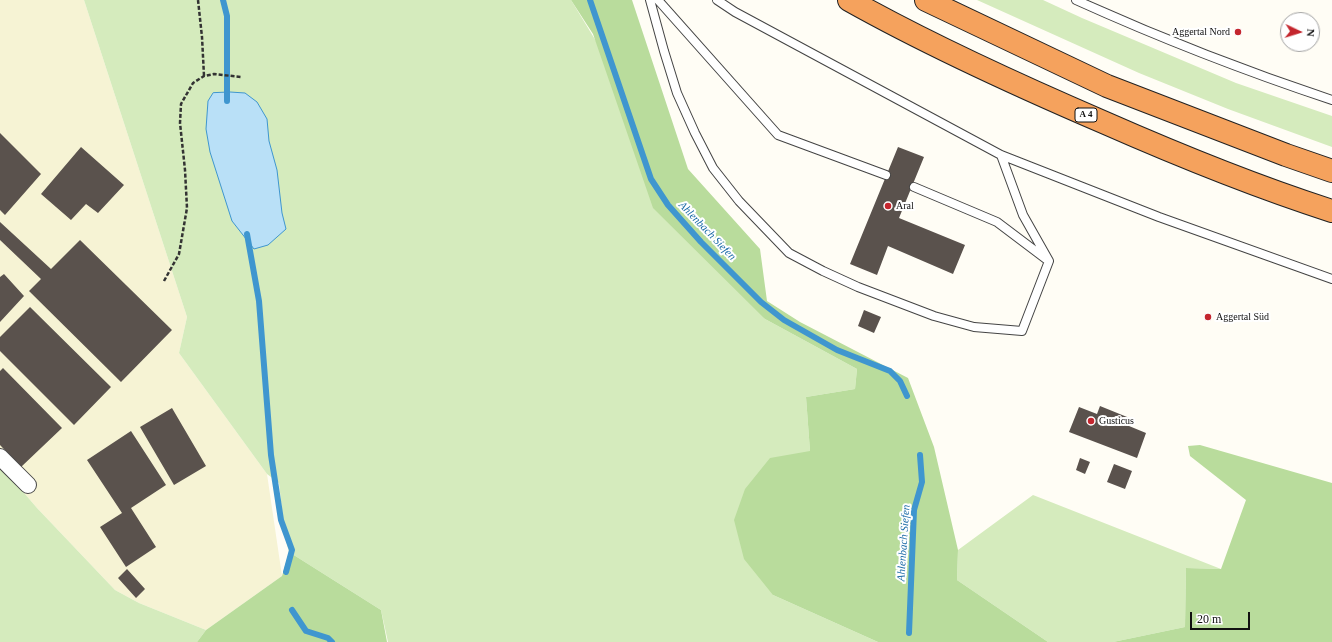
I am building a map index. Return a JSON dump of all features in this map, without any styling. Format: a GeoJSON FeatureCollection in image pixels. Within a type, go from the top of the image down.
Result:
{"type":"FeatureCollection","features":[{"type":"Feature","properties":{"kind":"highway","name":"A 4"},"geometry":{"type":"LineString","coordinates":[[849,0],[884,20],[1025,89],[1161,147],[1290,198],[1332,211]]}},
{"type":"Feature","properties":{"kind":"highway"},"geometry":{"type":"LineString","coordinates":[[926,0],[1107,86],[1286,155],[1332,171]]}},
{"type":"Feature","properties":{"kind":"street"},"geometry":{"type":"LineString","coordinates":[[0,457],[28,485]]}},
{"type":"Feature","properties":{"kind":"lane"},"geometry":{"type":"LineString","coordinates":[[650,0],[677,93],[713,168],[739,202],[789,253],[858,287],[934,316],[974,326],[1022,331],[1049,260]]}},
{"type":"Feature","properties":{"kind":"lane"},"geometry":{"type":"LineString","coordinates":[[658,0],[778,135],[886,175]]}},
{"type":"Feature","properties":{"kind":"lane"},"geometry":{"type":"LineString","coordinates":[[717,0],[735,12],[1001,155],[1159,217],[1332,279]]}},
{"type":"Feature","properties":{"kind":"lane"},"geometry":{"type":"LineString","coordinates":[[1076,0],[1143,30],[1264,77],[1332,100]]}},
{"type":"Feature","properties":{"kind":"lane"},"geometry":{"type":"LineString","coordinates":[[1001,155],[1023,215],[1049,260]]}},
{"type":"Feature","properties":{"kind":"lane"},"geometry":{"type":"LineString","coordinates":[[914,187],[997,222],[1049,260]]}},
{"type":"Feature","properties":{"kind":"path"},"geometry":{"type":"LineString","coordinates":[[198,0],[204,76]]}},
{"type":"Feature","properties":{"kind":"path"},"geometry":{"type":"LineString","coordinates":[[164,281],[179,254],[187,208],[180,123],[181,104],[193,83],[204,76],[214,74],[240,77]]}},
{"type":"Feature","properties":{"kind":"shaded area"},"geometry":{"type":"Polygon","coordinates":[[[0,0],[84,0],[187,317],[179,353],[267,474],[282,576],[206,630],[139,603],[115,590],[37,508],[0,465],[0,0]]]}},
{"type":"Feature","properties":{"kind":"green space"},"geometry":{"type":"Polygon","coordinates":[[[84,0],[571,0],[765,319],[857,369],[855,389],[806,397],[810,451],[773,595],[878,642],[388,642],[381,610],[289,552],[285,537],[279,483],[267,474],[179,353],[187,317],[84,0]]]}},
{"type":"Feature","properties":{"kind":"green space"},"geometry":{"type":"Polygon","coordinates":[[[571,0],[632,0],[688,169],[760,249],[767,301],[800,322],[908,378],[934,447],[958,550],[957,580],[1048,642],[878,642],[773,595],[744,559],[734,520],[745,489],[770,458],[810,451],[806,397],[855,389],[857,369],[765,319],[653,208],[593,34],[571,0]]]}},
{"type":"Feature","properties":{"kind":"green space"},"geometry":{"type":"Polygon","coordinates":[[[977,0],[1043,0],[1236,83],[1332,116],[1332,147],[1228,109],[1139,73],[977,0]]]}},
{"type":"Feature","properties":{"kind":"green space"},"geometry":{"type":"Polygon","coordinates":[[[1200,445],[1332,483],[1332,642],[1113,642],[1185,627],[1186,568],[1221,569],[1246,500],[1190,456],[1188,446],[1200,445]]]}},
{"type":"Feature","properties":{"kind":"green space"},"geometry":{"type":"Polygon","coordinates":[[[0,465],[37,508],[115,590],[139,603],[206,630],[197,642],[0,642],[0,465]]]}},
{"type":"Feature","properties":{"kind":"green space"},"geometry":{"type":"Polygon","coordinates":[[[1033,495],[1221,569],[1186,568],[1185,627],[1113,642],[1048,642],[957,580],[958,550],[1033,495]]]}},
{"type":"Feature","properties":{"kind":"green space"},"geometry":{"type":"Polygon","coordinates":[[[289,552],[381,610],[387,642],[197,642],[206,630],[282,576],[289,552]]]}},
{"type":"Feature","properties":{"kind":"water"},"geometry":{"type":"Polygon","coordinates":[[[213,93],[245,93],[257,102],[267,119],[269,141],[277,170],[282,213],[286,229],[268,245],[254,249],[232,221],[210,152],[206,129],[208,101],[213,93]]]}},
{"type":"Feature","properties":{"kind":"building"},"geometry":{"type":"Polygon","coordinates":[[[0,133],[41,174],[5,215],[0,210],[0,133]]]}},
{"type":"Feature","properties":{"kind":"building"},"geometry":{"type":"Polygon","coordinates":[[[81,147],[124,185],[98,213],[86,204],[71,220],[41,194],[81,147]]]}},
{"type":"Feature","properties":{"kind":"building"},"geometry":{"type":"Polygon","coordinates":[[[898,147],[924,157],[899,218],[965,245],[953,274],[888,246],[877,275],[850,264],[898,147]]]}},
{"type":"Feature","properties":{"kind":"building"},"geometry":{"type":"Polygon","coordinates":[[[0,222],[51,269],[80,240],[172,330],[121,382],[29,291],[41,279],[0,240],[0,222]]]}},
{"type":"Feature","properties":{"kind":"building"},"geometry":{"type":"Polygon","coordinates":[[[4,274],[24,296],[0,322],[0,277],[4,274]]]}},
{"type":"Feature","properties":{"kind":"building"},"geometry":{"type":"Polygon","coordinates":[[[30,307],[111,387],[74,425],[0,351],[0,337],[30,307]]]}},
{"type":"Feature","properties":{"kind":"building"},"geometry":{"type":"Polygon","coordinates":[[[864,310],[881,317],[874,333],[858,326],[864,310]]]}},
{"type":"Feature","properties":{"kind":"building"},"geometry":{"type":"Polygon","coordinates":[[[3,368],[62,428],[21,467],[0,445],[0,371],[3,368]]]}},
{"type":"Feature","properties":{"kind":"building"},"geometry":{"type":"Polygon","coordinates":[[[1100,406],[1132,419],[1129,426],[1146,433],[1137,458],[1069,432],[1079,407],[1097,414],[1100,406]]]}},
{"type":"Feature","properties":{"kind":"building"},"geometry":{"type":"Polygon","coordinates":[[[172,408],[206,466],[174,485],[140,427],[172,408]]]}},
{"type":"Feature","properties":{"kind":"building"},"geometry":{"type":"Polygon","coordinates":[[[131,431],[166,485],[131,508],[156,547],[126,567],[100,527],[122,513],[87,460],[131,431]]]}},
{"type":"Feature","properties":{"kind":"building"},"geometry":{"type":"Polygon","coordinates":[[[1080,458],[1090,462],[1085,474],[1076,470],[1080,458]]]}},
{"type":"Feature","properties":{"kind":"building"},"geometry":{"type":"Polygon","coordinates":[[[1114,464],[1132,471],[1125,489],[1107,482],[1114,464]]]}},
{"type":"Feature","properties":{"kind":"building"},"geometry":{"type":"Polygon","coordinates":[[[127,569],[145,589],[136,598],[118,578],[127,569]]]}},
{"type":"Feature","properties":{"kind":"waterway"},"geometry":{"type":"LineString","coordinates":[[223,0],[227,16],[227,101]]}},
{"type":"Feature","properties":{"kind":"waterway","name":"Ahlenbach Siefen"},"geometry":{"type":"LineString","coordinates":[[590,0],[651,179],[668,205],[701,242],[761,302],[784,320],[837,350],[890,371],[900,381],[907,396]]}},
{"type":"Feature","properties":{"kind":"waterway"},"geometry":{"type":"LineString","coordinates":[[247,234],[259,301],[271,455],[281,520],[292,550],[286,572]]}},
{"type":"Feature","properties":{"kind":"waterway","name":"Ahlenbach Siefen"},"geometry":{"type":"LineString","coordinates":[[909,633],[914,510],[922,482],[920,455]]}},
{"type":"Feature","properties":{"kind":"waterway"},"geometry":{"type":"LineString","coordinates":[[292,610],[306,631],[328,638],[332,642]]}},
{"type":"Feature","properties":{"kind":"place","name":"Aggertal Nord"},"geometry":{"type":"Point","coordinates":[1238,32]}},
{"type":"Feature","properties":{"kind":"place","name":"Aral"},"geometry":{"type":"Point","coordinates":[888,206]}},
{"type":"Feature","properties":{"kind":"place","name":"Aggertal Süd"},"geometry":{"type":"Point","coordinates":[1208,317]}},
{"type":"Feature","properties":{"kind":"place","name":"Gusticus"},"geometry":{"type":"Point","coordinates":[1091,421]}}]}
